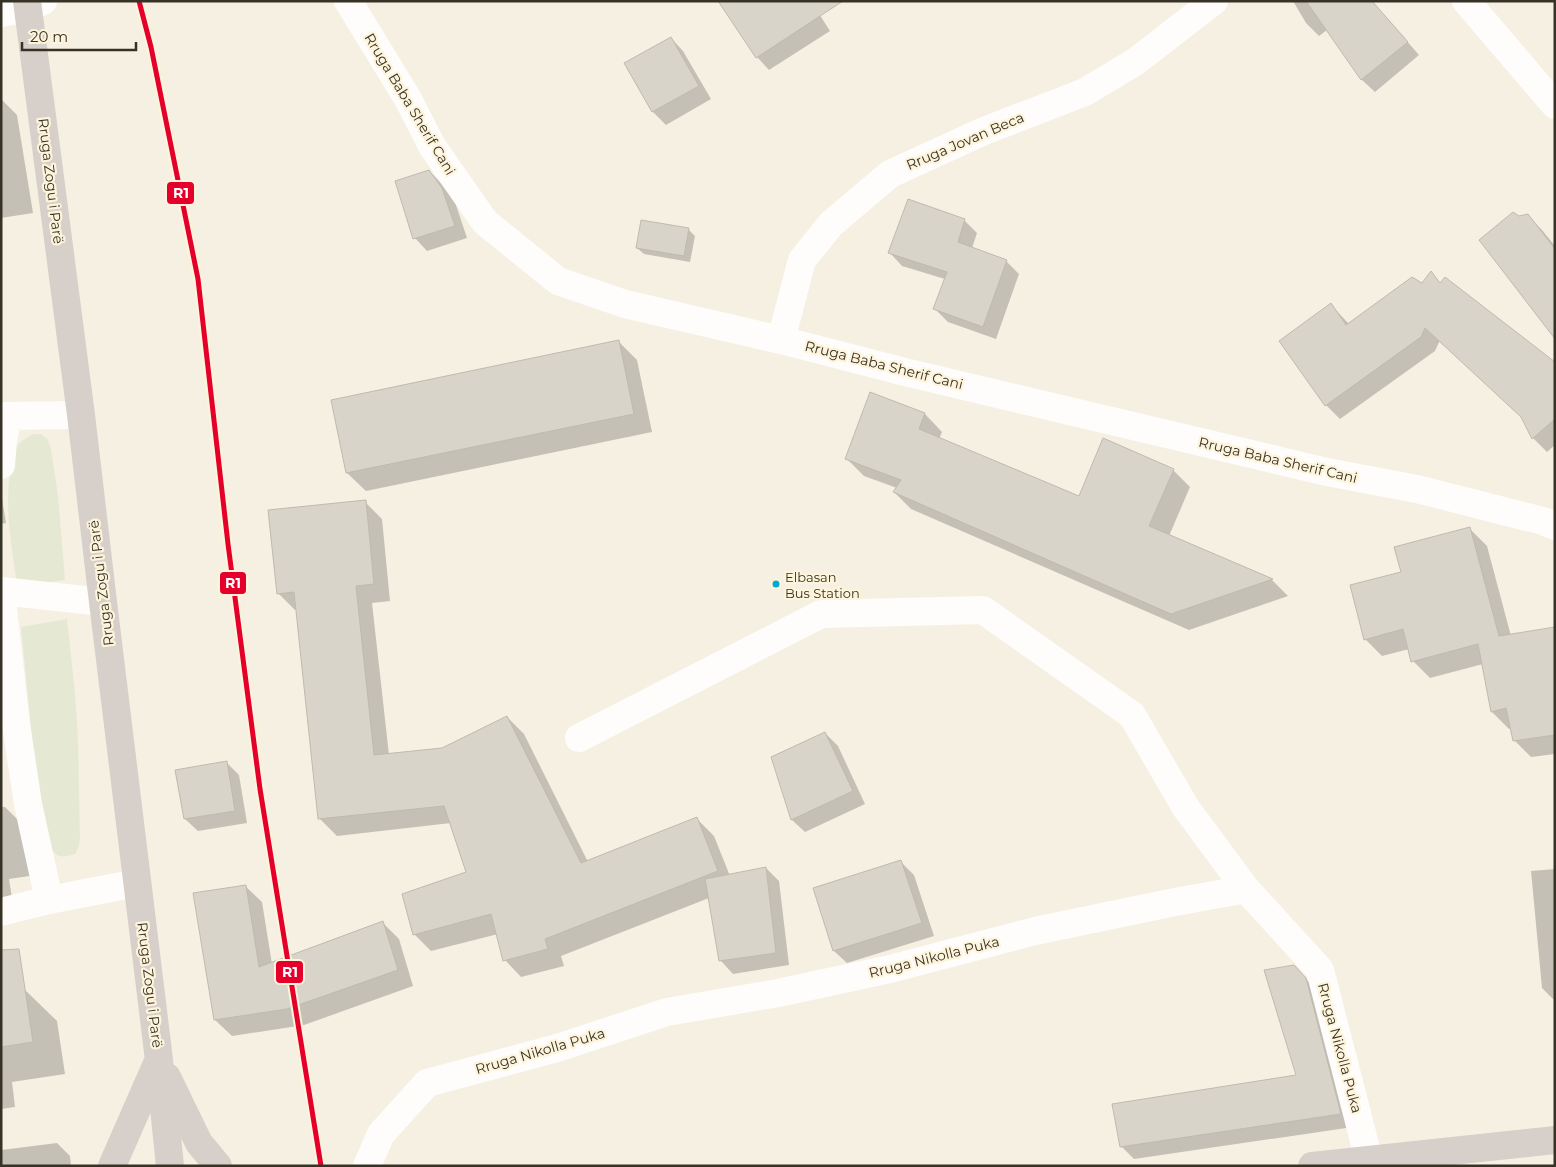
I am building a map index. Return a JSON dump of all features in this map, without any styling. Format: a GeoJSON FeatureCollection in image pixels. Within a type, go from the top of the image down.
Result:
{"type":"FeatureCollection","features":[{"type":"Feature","properties":{"kind":"main road","name":"Rruga Zogu i Parë"},"geometry":{"type":"LineString","coordinates":[[33,4],[170,1166]]}},
{"type":"Feature","properties":{"kind":"main road"},"geometry":{"type":"LineString","coordinates":[[112,1166],[159,1060]]}},
{"type":"Feature","properties":{"kind":"main road"},"geometry":{"type":"LineString","coordinates":[[159,1060],[199,1143],[218,1166]]}},
{"type":"Feature","properties":{"kind":"main road"},"geometry":{"type":"LineString","coordinates":[[1312,1166],[1555,1140]]}},
{"type":"Feature","properties":{"kind":"street","name":"Rruga Baba Sherif Cani"},"geometry":{"type":"LineString","coordinates":[[348,1],[408,99],[432,146],[485,222],[558,281],[625,304],[1327,472],[1417,490],[1543,521],[1555,526]]}},
{"type":"Feature","properties":{"kind":"street","name":"Rruga Jovan Beca"},"geometry":{"type":"LineString","coordinates":[[781,340],[802,260],[831,224],[890,174],[984,131],[1085,92],[1135,62],[1214,1]]}},
{"type":"Feature","properties":{"kind":"street"},"geometry":{"type":"LineString","coordinates":[[1466,1],[1555,105]]}},
{"type":"Feature","properties":{"kind":"street"},"geometry":{"type":"LineString","coordinates":[[1,13],[33,4]]}},
{"type":"Feature","properties":{"kind":"street"},"geometry":{"type":"LineString","coordinates":[[1,465],[5,416],[81,415]]}},
{"type":"Feature","properties":{"kind":"street"},"geometry":{"type":"LineString","coordinates":[[49,900],[28,804],[16,724],[1,591],[103,602]]}},
{"type":"Feature","properties":{"kind":"street"},"geometry":{"type":"LineString","coordinates":[[579,738],[821,614],[983,610],[1132,715],[1186,808],[1246,889]]}},
{"type":"Feature","properties":{"kind":"street"},"geometry":{"type":"LineString","coordinates":[[1,912],[49,900],[137,883]]}},
{"type":"Feature","properties":{"kind":"street","name":"Rruga Nikolla Puka"},"geometry":{"type":"LineString","coordinates":[[367,1166],[381,1134],[427,1083],[557,1048],[667,1012],[778,993],[890,969],[1035,931],[1246,889],[1320,970],[1369,1160]]}},
{"type":"Feature","properties":{"kind":"green space"},"geometry":{"type":"Polygon","coordinates":[[[34,434],[41,434],[48,440],[51,449],[58,495],[65,580],[17,586],[9,522],[8,490],[17,446],[34,434]]]}},
{"type":"Feature","properties":{"kind":"green space"},"geometry":{"type":"Polygon","coordinates":[[[67,619],[78,738],[80,839],[75,854],[60,856],[54,852],[47,839],[34,759],[21,627],[67,619]]]}},
{"type":"Feature","properties":{"kind":"building"},"geometry":{"type":"Polygon","coordinates":[[[718,1],[843,1],[756,58],[718,1]]]}},
{"type":"Feature","properties":{"kind":"building"},"geometry":{"type":"Polygon","coordinates":[[[1306,1],[1372,1],[1408,42],[1361,80],[1306,1]]]}},
{"type":"Feature","properties":{"kind":"building"},"geometry":{"type":"Polygon","coordinates":[[[671,37],[699,86],[652,112],[624,63],[671,37]]]}},
{"type":"Feature","properties":{"kind":"building"},"geometry":{"type":"Polygon","coordinates":[[[429,170],[442,188],[455,226],[413,239],[395,181],[429,170]]]}},
{"type":"Feature","properties":{"kind":"building"},"geometry":{"type":"Polygon","coordinates":[[[908,199],[965,219],[958,242],[1007,260],[983,327],[933,309],[947,272],[888,253],[908,199]]]}},
{"type":"Feature","properties":{"kind":"building"},"geometry":{"type":"Polygon","coordinates":[[[1513,212],[1519,216],[1528,214],[1555,249],[1555,339],[1479,240],[1513,212]]]}},
{"type":"Feature","properties":{"kind":"building"},"geometry":{"type":"Polygon","coordinates":[[[641,220],[689,228],[684,256],[636,248],[641,220]]]}},
{"type":"Feature","properties":{"kind":"building"},"geometry":{"type":"Polygon","coordinates":[[[1431,271],[1440,283],[1445,277],[1555,362],[1555,419],[1532,439],[1521,417],[1425,328],[1421,337],[1325,406],[1279,341],[1331,303],[1346,325],[1412,277],[1422,283],[1431,271]]]}},
{"type":"Feature","properties":{"kind":"building"},"geometry":{"type":"Polygon","coordinates":[[[619,340],[634,414],[346,473],[331,400],[619,340]]]}},
{"type":"Feature","properties":{"kind":"building"},"geometry":{"type":"Polygon","coordinates":[[[870,392],[925,413],[919,429],[1079,496],[1103,438],[1174,469],[1149,526],[1273,579],[1171,614],[893,492],[901,480],[845,459],[870,392]]]}},
{"type":"Feature","properties":{"kind":"building"},"geometry":{"type":"Polygon","coordinates":[[[366,500],[374,584],[356,586],[374,755],[442,748],[507,716],[581,863],[697,817],[718,871],[545,939],[548,949],[503,961],[491,914],[413,935],[402,894],[466,872],[444,806],[318,819],[294,592],[277,594],[268,510],[366,500]]]}},
{"type":"Feature","properties":{"kind":"building"},"geometry":{"type":"Polygon","coordinates":[[[1470,527],[1499,636],[1555,627],[1555,735],[1513,741],[1506,708],[1491,712],[1478,644],[1411,662],[1403,629],[1364,640],[1350,585],[1401,572],[1394,547],[1470,527]]]}},
{"type":"Feature","properties":{"kind":"building"},"geometry":{"type":"Polygon","coordinates":[[[825,732],[853,791],[791,820],[771,757],[825,732]]]}},
{"type":"Feature","properties":{"kind":"building"},"geometry":{"type":"Polygon","coordinates":[[[227,761],[235,811],[184,819],[175,770],[227,761]]]}},
{"type":"Feature","properties":{"kind":"building"},"geometry":{"type":"Polygon","coordinates":[[[901,860],[922,923],[833,951],[813,888],[901,860]]]}},
{"type":"Feature","properties":{"kind":"building"},"geometry":{"type":"Polygon","coordinates":[[[766,867],[776,953],[719,961],[705,879],[766,867]]]}},
{"type":"Feature","properties":{"kind":"building"},"geometry":{"type":"Polygon","coordinates":[[[246,885],[259,967],[383,921],[398,970],[287,1009],[214,1020],[193,893],[246,885]]]}},
{"type":"Feature","properties":{"kind":"building"},"geometry":{"type":"Polygon","coordinates":[[[19,949],[33,1042],[1,1047],[1,950],[19,949]]]}},
{"type":"Feature","properties":{"kind":"building"},"geometry":{"type":"Polygon","coordinates":[[[1294,965],[1306,978],[1341,1114],[1120,1147],[1112,1104],[1296,1075],[1264,970],[1294,965]]]}},
{"type":"Feature","properties":{"kind":"transit line","name":"R1"},"geometry":{"type":"LineString","coordinates":[[139,1],[151,47],[198,279],[228,544],[260,789],[321,1166]]}},
{"type":"Feature","properties":{"kind":"place","name":"Elbasan Bus Station"},"geometry":{"type":"Point","coordinates":[776,584]}}]}
